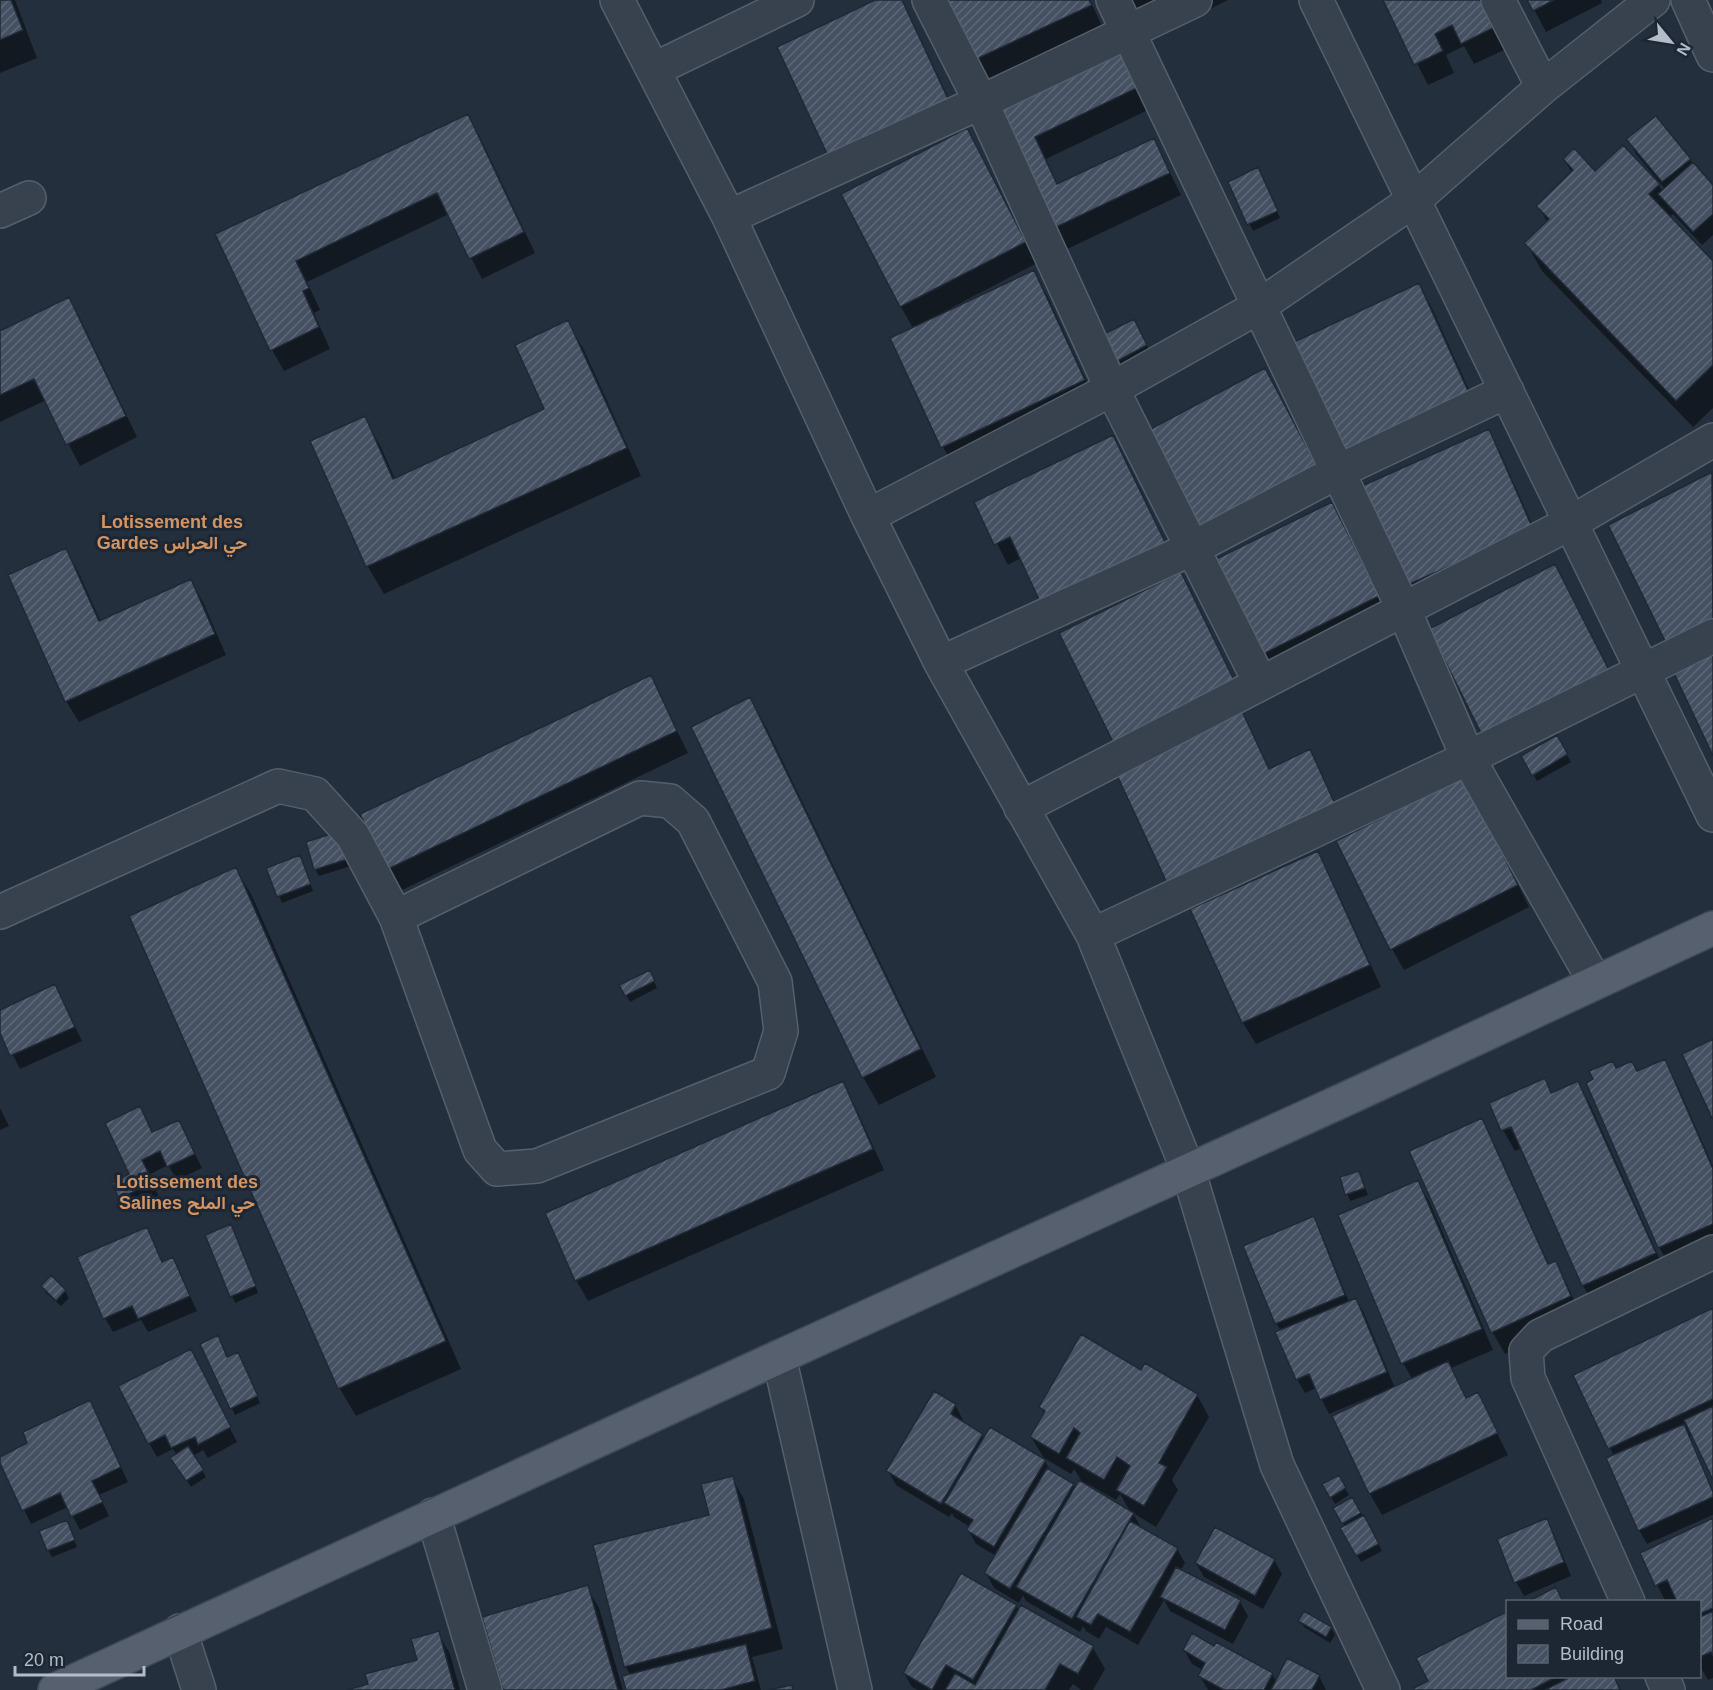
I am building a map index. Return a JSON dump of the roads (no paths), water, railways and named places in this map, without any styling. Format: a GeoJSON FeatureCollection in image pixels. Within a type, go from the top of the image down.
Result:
{"type":"FeatureCollection","features":[{"type":"Feature","properties":{"kind":"main road"},"geometry":{"type":"LineString","coordinates":[[55,1690],[1350,1097],[1713,928]]}},
{"type":"Feature","properties":{"kind":"street"},"geometry":{"type":"LineString","coordinates":[[617,0],[729,218],[868,516],[941,663],[1093,935],[1188,1170],[1277,1465],[1383,1690]]}},
{"type":"Feature","properties":{"kind":"street"},"geometry":{"type":"LineString","coordinates":[[653,70],[797,0]]}},
{"type":"Feature","properties":{"kind":"street"},"geometry":{"type":"LineString","coordinates":[[929,0],[981,102],[1112,389],[1260,682]]}},
{"type":"Feature","properties":{"kind":"street"},"geometry":{"type":"LineString","coordinates":[[1113,0],[1402,608],[1468,758],[1594,982]]}},
{"type":"Feature","properties":{"kind":"street"},"geometry":{"type":"LineString","coordinates":[[729,218],[1195,0]]}},
{"type":"Feature","properties":{"kind":"street"},"geometry":{"type":"LineString","coordinates":[[1316,0],[1713,815]]}},
{"type":"Feature","properties":{"kind":"street"},"geometry":{"type":"LineString","coordinates":[[1498,0],[1543,87]]}},
{"type":"Feature","properties":{"kind":"street"},"geometry":{"type":"LineString","coordinates":[[868,516],[1112,389],[1258,307],[1414,200],[1543,87],[1653,0]]}},
{"type":"Feature","properties":{"kind":"street"},"geometry":{"type":"LineString","coordinates":[[1688,0],[1713,55]]}},
{"type":"Feature","properties":{"kind":"street"},"geometry":{"type":"LineString","coordinates":[[941,663],[1193,548],[1337,472],[1507,391]]}},
{"type":"Feature","properties":{"kind":"street"},"geometry":{"type":"LineString","coordinates":[[1021,808],[1402,608],[1572,522],[1713,440]]}},
{"type":"Feature","properties":{"kind":"street"},"geometry":{"type":"LineString","coordinates":[[1093,935],[1468,758],[1713,636]]}},
{"type":"Feature","properties":{"kind":"street"},"geometry":{"type":"LineString","coordinates":[[0,912],[278,786],[315,794],[353,836],[396,917],[480,1150],[497,1169],[537,1167],[768,1073],[781,1031],[775,982],[693,821],[670,801],[640,798],[396,917]]}},
{"type":"Feature","properties":{"kind":"street"},"geometry":{"type":"LineString","coordinates":[[1627,1600],[1528,1378],[1526,1352],[1540,1336],[1713,1252]]}},
{"type":"Feature","properties":{"kind":"street"},"geometry":{"type":"LineString","coordinates":[[779,1357],[855,1690]]}},
{"type":"Feature","properties":{"kind":"street"},"geometry":{"type":"LineString","coordinates":[[433,1515],[485,1690]]}},
{"type":"Feature","properties":{"kind":"street"},"geometry":{"type":"LineString","coordinates":[[180,1631],[199,1690]]}},
{"type":"Feature","properties":{"kind":"district","name":"Lotissement des Gardes حي الحراس"},"geometry":{"type":"Point","coordinates":[172,532]}},
{"type":"Feature","properties":{"kind":"district","name":"Lotissement des Salines حي الملح"},"geometry":{"type":"Point","coordinates":[187,1192]}}]}
